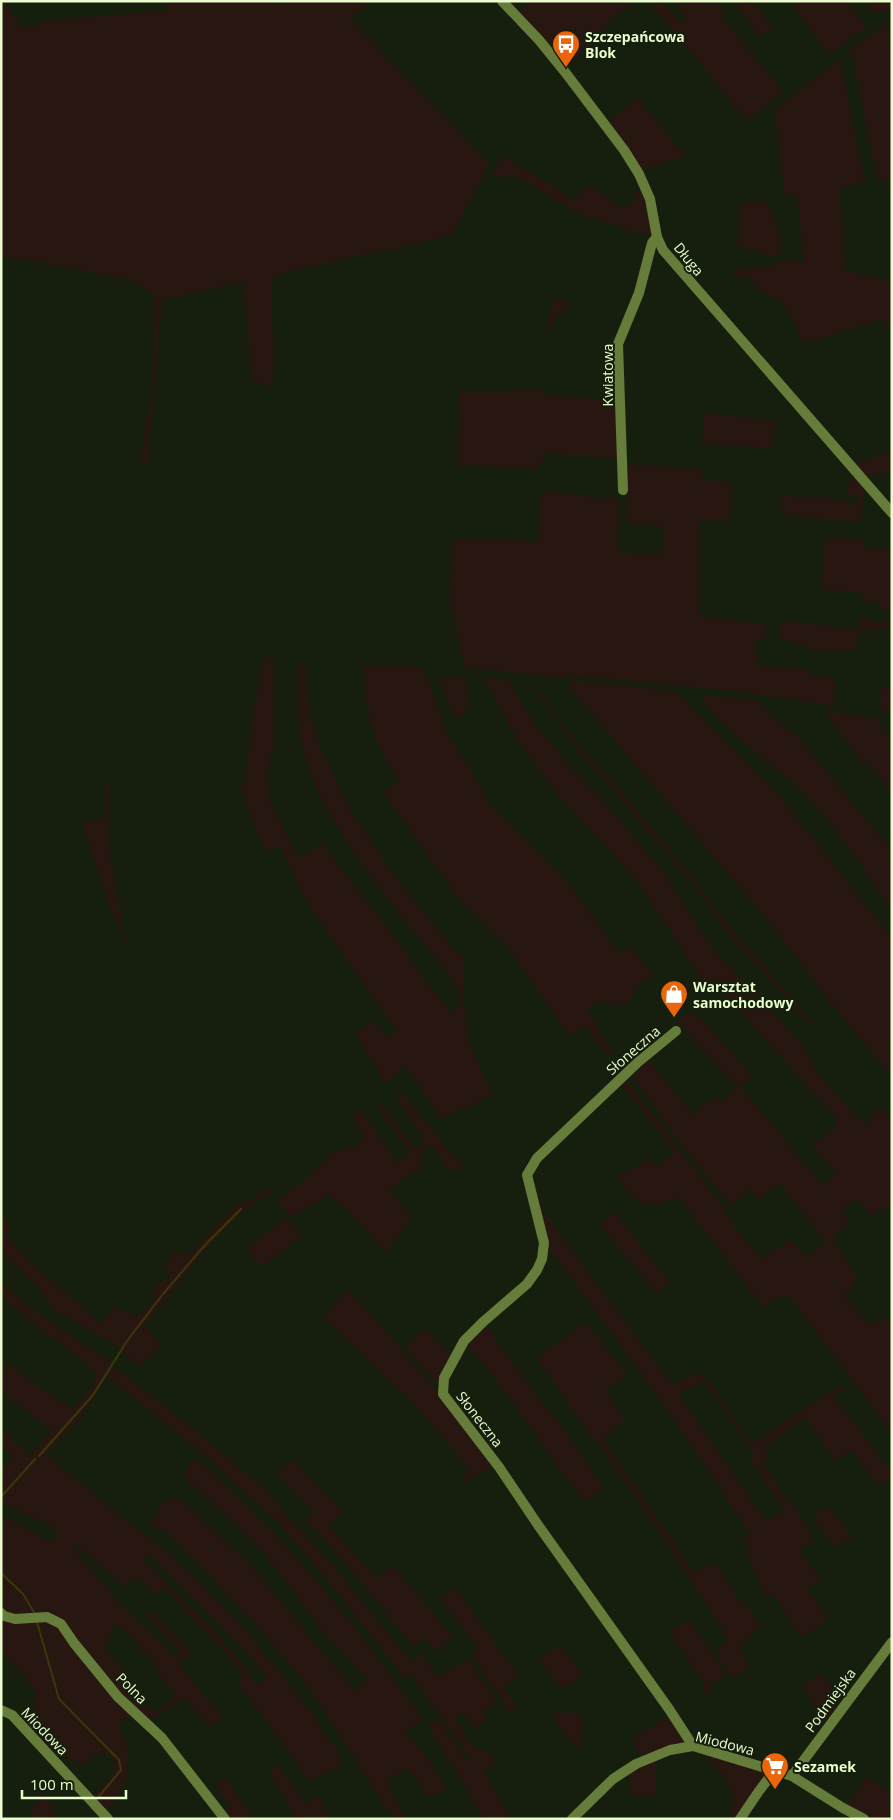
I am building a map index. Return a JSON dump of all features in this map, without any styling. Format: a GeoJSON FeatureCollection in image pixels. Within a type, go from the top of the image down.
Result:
{"type":"FeatureCollection","features":[{"type":"Feature","properties":{"kind":"street","name":"Długa"},"geometry":{"type":"LineString","coordinates":[[502,1],[539,40],[565,72],[634,166],[650,199],[657,237],[663,250],[892,513]]}},
{"type":"Feature","properties":{"kind":"street","name":"Kwiatowa"},"geometry":{"type":"LineString","coordinates":[[623,490],[618,344],[639,293],[652,243],[657,237]]}},
{"type":"Feature","properties":{"kind":"street","name":"Słoneczna"},"geometry":{"type":"LineString","coordinates":[[676,1030],[637,1063],[547,1147],[534,1163],[527,1175],[544,1243],[542,1259],[527,1284],[464,1341],[444,1378],[443,1394],[499,1467],[693,1746]]}},
{"type":"Feature","properties":{"kind":"street","name":"Polna"},"geometry":{"type":"LineString","coordinates":[[1,1613],[4,1616],[15,1619],[47,1617],[61,1624],[74,1644],[118,1697],[162,1738],[225,1819]]}},
{"type":"Feature","properties":{"kind":"street","name":"Podmiejska"},"geometry":{"type":"LineString","coordinates":[[792,1776],[892,1642]]}},
{"type":"Feature","properties":{"kind":"street","name":"Miodowa"},"geometry":{"type":"LineString","coordinates":[[1,1710],[12,1715],[108,1819]]}},
{"type":"Feature","properties":{"kind":"street","name":"Miodowa"},"geometry":{"type":"LineString","coordinates":[[572,1819],[614,1779],[636,1764],[670,1750],[693,1746],[792,1776],[864,1819]]}},
{"type":"Feature","properties":{"kind":"street"},"geometry":{"type":"LineString","coordinates":[[740,1819],[775,1770]]}},
{"type":"Feature","properties":{"kind":"shaded area"},"geometry":{"type":"Polygon","coordinates":[[[1,1],[4,1],[21,28],[56,20],[168,10],[161,1],[272,1],[276,5],[280,1],[370,1],[350,19],[488,163],[488,167],[452,235],[274,275],[272,285],[273,374],[270,387],[252,380],[243,282],[162,300],[148,465],[141,462],[145,422],[151,397],[154,347],[153,294],[132,281],[44,263],[4,257],[1,264],[1,1]]]}},
{"type":"Feature","properties":{"kind":"shaded area"},"geometry":{"type":"Polygon","coordinates":[[[530,1],[636,1],[608,24],[566,68],[520,12],[530,1]]]}},
{"type":"Feature","properties":{"kind":"shaded area"},"geometry":{"type":"Polygon","coordinates":[[[648,1],[661,1],[683,24],[687,19],[673,1],[716,1],[725,13],[723,18],[783,92],[747,120],[648,1]]]}},
{"type":"Feature","properties":{"kind":"shaded area"},"geometry":{"type":"Polygon","coordinates":[[[733,1],[753,1],[773,27],[760,37],[733,1]]]}},
{"type":"Feature","properties":{"kind":"shaded area"},"geometry":{"type":"Polygon","coordinates":[[[789,1],[847,1],[866,27],[829,55],[789,1]]]}},
{"type":"Feature","properties":{"kind":"shaded area"},"geometry":{"type":"Polygon","coordinates":[[[863,1],[892,1],[892,7],[882,14],[875,13],[863,1]]]}},
{"type":"Feature","properties":{"kind":"shaded area"},"geometry":{"type":"Polygon","coordinates":[[[886,23],[892,44],[892,180],[878,182],[852,55],[847,52],[886,23]]]}},
{"type":"Feature","properties":{"kind":"shaded area"},"geometry":{"type":"Polygon","coordinates":[[[840,59],[865,182],[839,188],[845,270],[892,282],[892,335],[883,320],[802,343],[796,324],[781,300],[762,293],[749,276],[737,279],[731,271],[778,264],[780,259],[804,262],[797,195],[785,197],[774,111],[840,59]]]}},
{"type":"Feature","properties":{"kind":"shaded area"},"geometry":{"type":"Polygon","coordinates":[[[637,98],[683,153],[682,158],[641,170],[607,122],[637,98]]]}},
{"type":"Feature","properties":{"kind":"shaded area"},"geometry":{"type":"Polygon","coordinates":[[[505,156],[574,200],[587,184],[623,208],[635,201],[633,194],[642,190],[653,233],[651,235],[624,229],[624,227],[576,213],[520,179],[496,175],[492,171],[505,156]]]}},
{"type":"Feature","properties":{"kind":"shaded area"},"geometry":{"type":"Polygon","coordinates":[[[765,200],[773,212],[782,248],[776,257],[736,246],[740,233],[739,203],[765,200]]]}},
{"type":"Feature","properties":{"kind":"shaded area"},"geometry":{"type":"Polygon","coordinates":[[[555,298],[570,303],[558,315],[543,340],[555,298]]]}},
{"type":"Feature","properties":{"kind":"shaded area"},"geometry":{"type":"Polygon","coordinates":[[[544,389],[545,395],[616,401],[617,459],[545,453],[539,469],[458,465],[459,390],[487,392],[544,389]]]}},
{"type":"Feature","properties":{"kind":"shaded area"},"geometry":{"type":"Polygon","coordinates":[[[704,413],[775,421],[774,448],[702,444],[704,413]]]}},
{"type":"Feature","properties":{"kind":"shaded area"},"geometry":{"type":"Polygon","coordinates":[[[892,451],[892,470],[866,478],[854,465],[858,462],[892,451]]]}},
{"type":"Feature","properties":{"kind":"shaded area"},"geometry":{"type":"Polygon","coordinates":[[[625,464],[701,469],[701,483],[708,480],[731,482],[730,521],[700,520],[699,616],[765,624],[766,639],[756,640],[757,665],[809,670],[809,674],[812,675],[836,679],[833,703],[830,705],[717,689],[567,675],[565,678],[464,667],[450,599],[453,540],[522,540],[538,542],[541,491],[576,494],[597,499],[613,496],[620,503],[617,549],[622,552],[662,555],[664,527],[626,522],[628,487],[625,464]]]}},
{"type":"Feature","properties":{"kind":"shaded area"},"geometry":{"type":"Polygon","coordinates":[[[854,477],[863,486],[862,521],[830,520],[781,514],[782,492],[795,498],[829,498],[856,504],[858,496],[852,496],[846,492],[849,483],[854,477]]]}},
{"type":"Feature","properties":{"kind":"shaded area"},"geometry":{"type":"Polygon","coordinates":[[[825,537],[863,539],[864,547],[892,549],[892,614],[880,608],[879,602],[862,600],[861,592],[821,590],[825,537]]]}},
{"type":"Feature","properties":{"kind":"shaded area"},"geometry":{"type":"Polygon","coordinates":[[[862,616],[874,622],[892,622],[892,627],[857,632],[856,650],[835,652],[815,649],[779,638],[781,621],[854,629],[859,627],[862,616]]]}},
{"type":"Feature","properties":{"kind":"shaded area"},"geometry":{"type":"Polygon","coordinates":[[[264,655],[274,660],[273,743],[267,775],[269,798],[297,856],[314,849],[321,843],[452,1013],[463,1004],[446,970],[397,911],[340,832],[317,788],[308,766],[299,723],[297,663],[305,663],[309,710],[320,747],[354,817],[400,883],[455,951],[464,955],[463,1003],[471,1047],[492,1093],[468,1109],[465,1105],[441,1119],[405,1065],[386,1084],[355,1033],[372,1021],[386,1036],[398,1032],[315,915],[301,891],[281,847],[266,850],[263,845],[240,786],[243,786],[245,781],[250,735],[264,655]]]}},
{"type":"Feature","properties":{"kind":"shaded area"},"geometry":{"type":"Polygon","coordinates":[[[364,665],[423,667],[448,736],[470,769],[490,805],[569,884],[619,954],[630,946],[654,975],[638,985],[638,988],[626,1005],[614,1006],[606,1000],[593,1004],[588,1011],[613,1053],[607,1055],[586,1027],[569,1035],[507,948],[462,903],[383,792],[399,781],[374,735],[367,705],[364,665]]]}},
{"type":"Feature","properties":{"kind":"shaded area"},"geometry":{"type":"Polygon","coordinates":[[[439,677],[465,678],[469,705],[460,716],[454,717],[439,677]]]}},
{"type":"Feature","properties":{"kind":"shaded area"},"geometry":{"type":"Polygon","coordinates":[[[484,678],[508,680],[536,726],[574,772],[602,799],[661,869],[711,947],[804,1047],[816,1071],[859,1120],[866,1123],[881,1108],[892,1120],[892,1204],[871,1216],[857,1199],[842,1208],[849,1220],[837,1233],[835,1243],[857,1276],[852,1289],[843,1294],[870,1325],[883,1320],[892,1321],[892,1433],[789,1296],[780,1295],[764,1307],[679,1199],[675,1198],[656,1205],[643,1204],[624,1189],[617,1173],[625,1174],[648,1158],[657,1167],[675,1152],[621,1084],[626,1079],[725,1209],[723,1211],[761,1259],[791,1239],[805,1257],[826,1242],[779,1183],[759,1200],[751,1189],[730,1205],[687,1152],[637,1083],[634,1074],[647,1058],[692,1114],[716,1097],[723,1101],[737,1086],[677,1022],[688,1012],[699,1016],[752,1076],[741,1087],[823,1186],[835,1175],[835,1171],[811,1145],[836,1128],[835,1116],[718,988],[707,988],[643,889],[610,850],[559,796],[519,742],[484,678]]]}},
{"type":"Feature","properties":{"kind":"shaded area"},"geometry":{"type":"Polygon","coordinates":[[[570,679],[676,692],[778,794],[892,938],[892,1046],[890,1049],[892,1051],[892,1077],[843,1018],[759,910],[570,688],[570,679]]]}},
{"type":"Feature","properties":{"kind":"shaded area"},"geometry":{"type":"Polygon","coordinates":[[[882,686],[892,688],[892,713],[879,709],[882,686]]]}},
{"type":"Feature","properties":{"kind":"shaded area"},"geometry":{"type":"Polygon","coordinates":[[[537,691],[540,691],[561,724],[636,809],[685,868],[719,914],[814,1025],[811,1027],[727,932],[687,876],[568,738],[537,691]]]}},
{"type":"Feature","properties":{"kind":"shaded area"},"geometry":{"type":"Polygon","coordinates":[[[700,695],[756,700],[772,717],[797,736],[892,851],[892,910],[849,848],[813,803],[788,778],[720,721],[700,695]]]}},
{"type":"Feature","properties":{"kind":"shaded area"},"geometry":{"type":"Polygon","coordinates":[[[824,710],[877,719],[892,743],[892,793],[866,761],[862,761],[824,710]]]}},
{"type":"Feature","properties":{"kind":"shaded area"},"geometry":{"type":"Polygon","coordinates":[[[110,782],[108,843],[122,924],[128,946],[111,909],[82,822],[105,817],[106,785],[110,782]]]}},
{"type":"Feature","properties":{"kind":"shaded area"},"geometry":{"type":"Polygon","coordinates":[[[405,1095],[450,1153],[465,1164],[457,1170],[444,1168],[439,1154],[429,1145],[418,1156],[423,1167],[389,1189],[412,1219],[385,1253],[365,1227],[329,1195],[292,1217],[281,1206],[279,1199],[317,1169],[328,1155],[357,1145],[364,1137],[351,1113],[361,1110],[397,1163],[410,1153],[377,1106],[379,1101],[413,1147],[420,1145],[424,1137],[395,1097],[405,1095]]]}},
{"type":"Feature","properties":{"kind":"shaded area"},"geometry":{"type":"Polygon","coordinates":[[[268,1186],[273,1192],[253,1204],[219,1235],[144,1325],[161,1345],[140,1366],[110,1341],[56,1311],[37,1286],[1,1252],[1,1213],[11,1227],[6,1235],[30,1262],[101,1323],[114,1307],[136,1317],[146,1309],[155,1297],[152,1289],[170,1277],[165,1268],[173,1254],[193,1252],[237,1204],[257,1196],[268,1186]]]}},
{"type":"Feature","properties":{"kind":"shaded area"},"geometry":{"type":"Polygon","coordinates":[[[537,1203],[673,1386],[698,1372],[710,1383],[749,1442],[764,1438],[776,1427],[841,1385],[845,1388],[834,1397],[892,1472],[892,1477],[879,1486],[851,1450],[835,1460],[805,1417],[764,1448],[768,1456],[763,1462],[786,1498],[796,1508],[814,1541],[799,1550],[821,1580],[807,1588],[829,1620],[800,1637],[774,1594],[766,1598],[747,1554],[750,1551],[743,1539],[750,1535],[645,1378],[548,1247],[537,1203]],[[704,1382],[678,1393],[766,1522],[784,1510],[752,1461],[753,1452],[704,1382]]]}},
{"type":"Feature","properties":{"kind":"shaded area"},"geometry":{"type":"Polygon","coordinates":[[[615,1212],[670,1283],[656,1293],[599,1224],[615,1212]]]}},
{"type":"Feature","properties":{"kind":"shaded area"},"geometry":{"type":"Polygon","coordinates":[[[285,1217],[302,1236],[261,1267],[247,1248],[285,1217]]]}},
{"type":"Feature","properties":{"kind":"shaded area"},"geometry":{"type":"Polygon","coordinates":[[[1,1281],[66,1333],[108,1360],[114,1367],[207,1440],[262,1487],[344,1579],[411,1662],[421,1654],[439,1677],[467,1658],[497,1701],[484,1712],[485,1721],[476,1729],[464,1713],[454,1717],[473,1747],[490,1753],[496,1762],[484,1772],[511,1819],[484,1819],[428,1727],[438,1718],[468,1762],[471,1758],[411,1675],[405,1679],[336,1591],[279,1523],[199,1450],[107,1377],[81,1417],[47,1453],[51,1459],[136,1529],[155,1542],[194,1577],[240,1624],[316,1718],[325,1737],[336,1747],[342,1766],[310,1780],[237,1682],[243,1675],[220,1646],[192,1620],[175,1598],[163,1588],[157,1594],[139,1579],[124,1586],[78,1547],[74,1549],[78,1555],[114,1598],[174,1656],[181,1653],[146,1615],[147,1611],[151,1612],[192,1653],[178,1663],[223,1718],[210,1727],[185,1698],[149,1721],[125,1700],[56,1616],[10,1615],[1,1609],[1,1514],[52,1543],[57,1537],[52,1526],[1,1503],[1,1487],[4,1481],[1,1478],[1,1463],[4,1465],[8,1463],[13,1455],[1,1446],[1,1429],[30,1456],[52,1431],[1,1392],[1,1360],[73,1410],[96,1382],[96,1372],[1,1297],[1,1281]],[[146,1554],[145,1562],[221,1638],[257,1684],[267,1678],[253,1659],[150,1555],[146,1554]],[[115,1623],[104,1648],[138,1688],[139,1703],[154,1712],[162,1709],[176,1693],[165,1683],[153,1664],[154,1659],[141,1652],[139,1644],[115,1623]]]}},
{"type":"Feature","properties":{"kind":"shaded area"},"geometry":{"type":"Polygon","coordinates":[[[347,1289],[405,1353],[495,1465],[461,1485],[461,1480],[470,1470],[414,1404],[324,1317],[347,1289]]]}},
{"type":"Feature","properties":{"kind":"shaded area"},"geometry":{"type":"Polygon","coordinates":[[[587,1323],[627,1376],[605,1390],[625,1421],[603,1438],[694,1572],[715,1564],[745,1608],[748,1607],[761,1626],[739,1649],[749,1668],[733,1678],[714,1651],[727,1640],[723,1630],[634,1494],[539,1364],[542,1353],[587,1323]]]}},
{"type":"Feature","properties":{"kind":"shaded area"},"geometry":{"type":"Polygon","coordinates":[[[485,1324],[549,1412],[559,1422],[604,1489],[584,1502],[486,1366],[466,1346],[485,1324]]]}},
{"type":"Feature","properties":{"kind":"shaded area"},"geometry":{"type":"Polygon","coordinates":[[[426,1328],[451,1356],[438,1385],[406,1347],[426,1328]]]}},
{"type":"Feature","properties":{"kind":"shaded area"},"geometry":{"type":"Polygon","coordinates":[[[194,1457],[238,1496],[297,1558],[353,1625],[423,1719],[405,1732],[428,1760],[446,1791],[426,1796],[419,1782],[408,1769],[386,1779],[405,1819],[394,1819],[310,1689],[270,1641],[204,1569],[165,1531],[151,1524],[163,1501],[179,1498],[249,1564],[354,1690],[368,1679],[322,1630],[266,1555],[242,1530],[183,1476],[194,1457]]]}},
{"type":"Feature","properties":{"kind":"shaded area"},"geometry":{"type":"Polygon","coordinates":[[[292,1460],[343,1511],[328,1525],[377,1579],[393,1565],[453,1638],[436,1652],[424,1638],[413,1646],[347,1565],[305,1519],[313,1510],[278,1475],[292,1460]]]}},
{"type":"Feature","properties":{"kind":"shaded area"},"geometry":{"type":"Polygon","coordinates":[[[831,1508],[852,1538],[835,1547],[815,1520],[817,1511],[831,1508]]]}},
{"type":"Feature","properties":{"kind":"shaded area"},"geometry":{"type":"Polygon","coordinates":[[[455,1588],[519,1676],[503,1686],[517,1707],[510,1712],[471,1654],[479,1650],[439,1597],[455,1588]]]}},
{"type":"Feature","properties":{"kind":"shaded area"},"geometry":{"type":"Polygon","coordinates":[[[1,1617],[46,1620],[56,1624],[135,1716],[121,1720],[120,1731],[127,1747],[128,1770],[121,1790],[107,1811],[93,1799],[114,1772],[116,1763],[107,1753],[90,1755],[91,1761],[87,1764],[71,1759],[59,1751],[52,1743],[47,1749],[27,1727],[30,1713],[34,1711],[36,1695],[25,1675],[1,1653],[1,1617]]]}},
{"type":"Feature","properties":{"kind":"shaded area"},"geometry":{"type":"Polygon","coordinates":[[[689,1620],[727,1676],[709,1686],[713,1692],[706,1697],[701,1678],[670,1632],[689,1620]]]}},
{"type":"Feature","properties":{"kind":"shaded area"},"geometry":{"type":"Polygon","coordinates":[[[561,1645],[582,1675],[561,1689],[539,1659],[561,1645]]]}},
{"type":"Feature","properties":{"kind":"shaded area"},"geometry":{"type":"Polygon","coordinates":[[[822,1673],[840,1701],[826,1721],[801,1686],[822,1673]]]}},
{"type":"Feature","properties":{"kind":"shaded area"},"geometry":{"type":"Polygon","coordinates":[[[558,1710],[561,1713],[566,1713],[576,1710],[584,1723],[577,1750],[551,1713],[558,1710]]]}},
{"type":"Feature","properties":{"kind":"shaded area"},"geometry":{"type":"Polygon","coordinates":[[[669,1716],[686,1744],[648,1753],[645,1751],[640,1756],[632,1739],[669,1716]]]}},
{"type":"Feature","properties":{"kind":"shaded area"},"geometry":{"type":"Polygon","coordinates":[[[709,1756],[767,1773],[736,1819],[731,1819],[733,1795],[726,1779],[708,1758],[709,1756]]]}},
{"type":"Feature","properties":{"kind":"shaded area"},"geometry":{"type":"Polygon","coordinates":[[[656,1759],[656,1795],[633,1798],[628,1772],[656,1759]]]}},
{"type":"Feature","properties":{"kind":"shaded area"},"geometry":{"type":"Polygon","coordinates":[[[277,1764],[307,1805],[319,1796],[329,1819],[297,1819],[269,1771],[277,1764]]]}},
{"type":"Feature","properties":{"kind":"shaded area"},"geometry":{"type":"Polygon","coordinates":[[[226,1776],[254,1819],[230,1819],[224,1811],[230,1807],[215,1784],[226,1776]]]}},
{"type":"Feature","properties":{"kind":"shaded area"},"geometry":{"type":"Polygon","coordinates":[[[866,1777],[892,1793],[892,1808],[886,1819],[871,1819],[846,1806],[866,1777]]]}},
{"type":"Feature","properties":{"kind":"shaded area"},"geometry":{"type":"Polygon","coordinates":[[[43,1794],[55,1816],[61,1819],[30,1819],[33,1808],[43,1794]]]}},
{"type":"Feature","properties":{"kind":"waterway"},"geometry":{"type":"LineString","coordinates":[[39,1456],[93,1395],[127,1341],[163,1294],[205,1245],[241,1209]]}},
{"type":"Feature","properties":{"kind":"waterway"},"geometry":{"type":"LineString","coordinates":[[1,1497],[35,1459]]}},
{"type":"Feature","properties":{"kind":"waterway"},"geometry":{"type":"LineString","coordinates":[[1,1573],[23,1594],[35,1614]]}},
{"type":"Feature","properties":{"kind":"waterway"},"geometry":{"type":"LineString","coordinates":[[37,1622],[59,1699],[119,1760],[121,1770],[96,1800]]}},
{"type":"Feature","properties":{"kind":"place","name":"Szczepańcowa Blok"},"geometry":{"type":"Point","coordinates":[566,68]}},
{"type":"Feature","properties":{"kind":"place","name":"Warsztat samochodowy"},"geometry":{"type":"Point","coordinates":[674,1018]}},
{"type":"Feature","properties":{"kind":"place","name":"Sezamek"},"geometry":{"type":"Point","coordinates":[775,1790]}}]}
